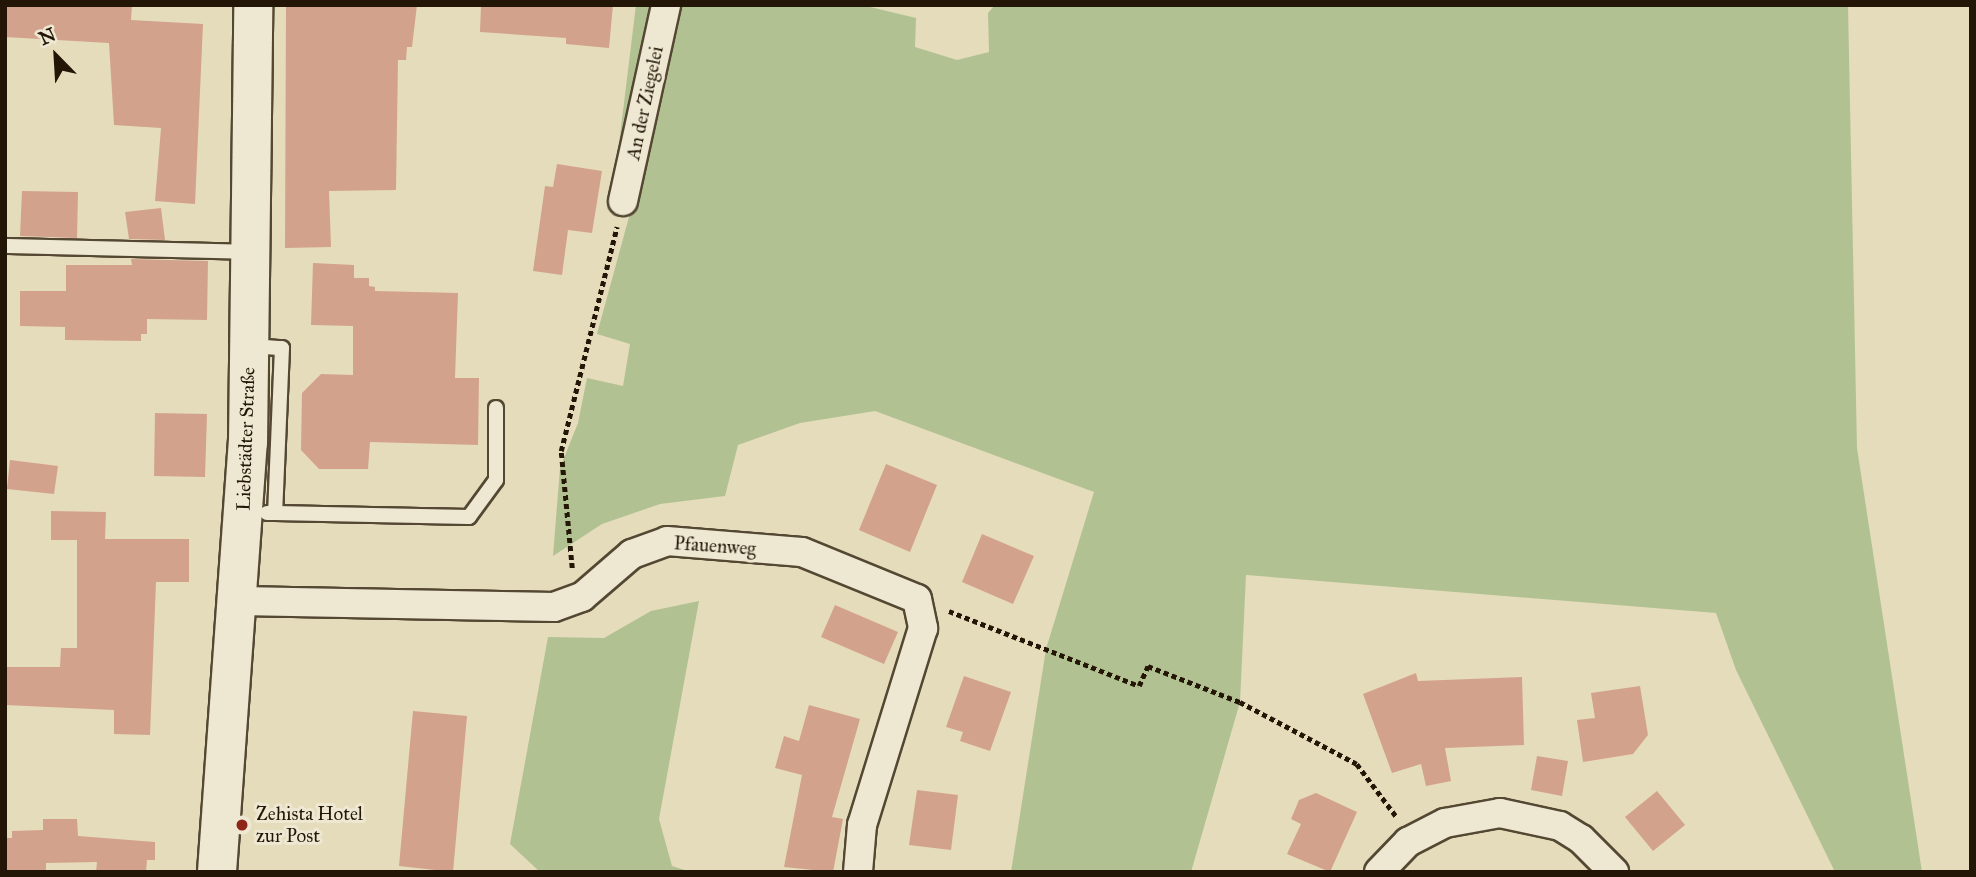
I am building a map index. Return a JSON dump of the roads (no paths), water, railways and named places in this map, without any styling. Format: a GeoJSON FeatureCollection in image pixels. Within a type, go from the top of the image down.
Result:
{"type":"FeatureCollection","features":[{"type":"Feature","properties":{"kind":"main road","name":"Liebstädter Straße"},"geometry":{"type":"LineString","coordinates":[[218,872],[240,601],[260,513],[249,346],[253,5]]}},
{"type":"Feature","properties":{"kind":"street","name":"An der Ziegelei"},"geometry":{"type":"LineString","coordinates":[[623,201],[666,5]]}},
{"type":"Feature","properties":{"kind":"street","name":"Pfauenweg"},"geometry":{"type":"LineString","coordinates":[[240,601],[554,607],[571,604],[632,554],[667,541],[803,552],[918,599],[923,628],[862,825],[858,872]]}},
{"type":"Feature","properties":{"kind":"street"},"geometry":{"type":"LineString","coordinates":[[1379,872],[1408,842],[1445,823],[1471,817],[1522,817],[1560,826],[1581,839],[1614,872]]}},
{"type":"Feature","properties":{"kind":"lane"},"geometry":{"type":"LineString","coordinates":[[5,246],[249,252]]}},
{"type":"Feature","properties":{"kind":"lane"},"geometry":{"type":"LineString","coordinates":[[260,513],[469,517],[496,480],[496,408]]}},
{"type":"Feature","properties":{"kind":"place","name":"Zehista Hotel zur Post"},"geometry":{"type":"Point","coordinates":[242,825]}}]}
